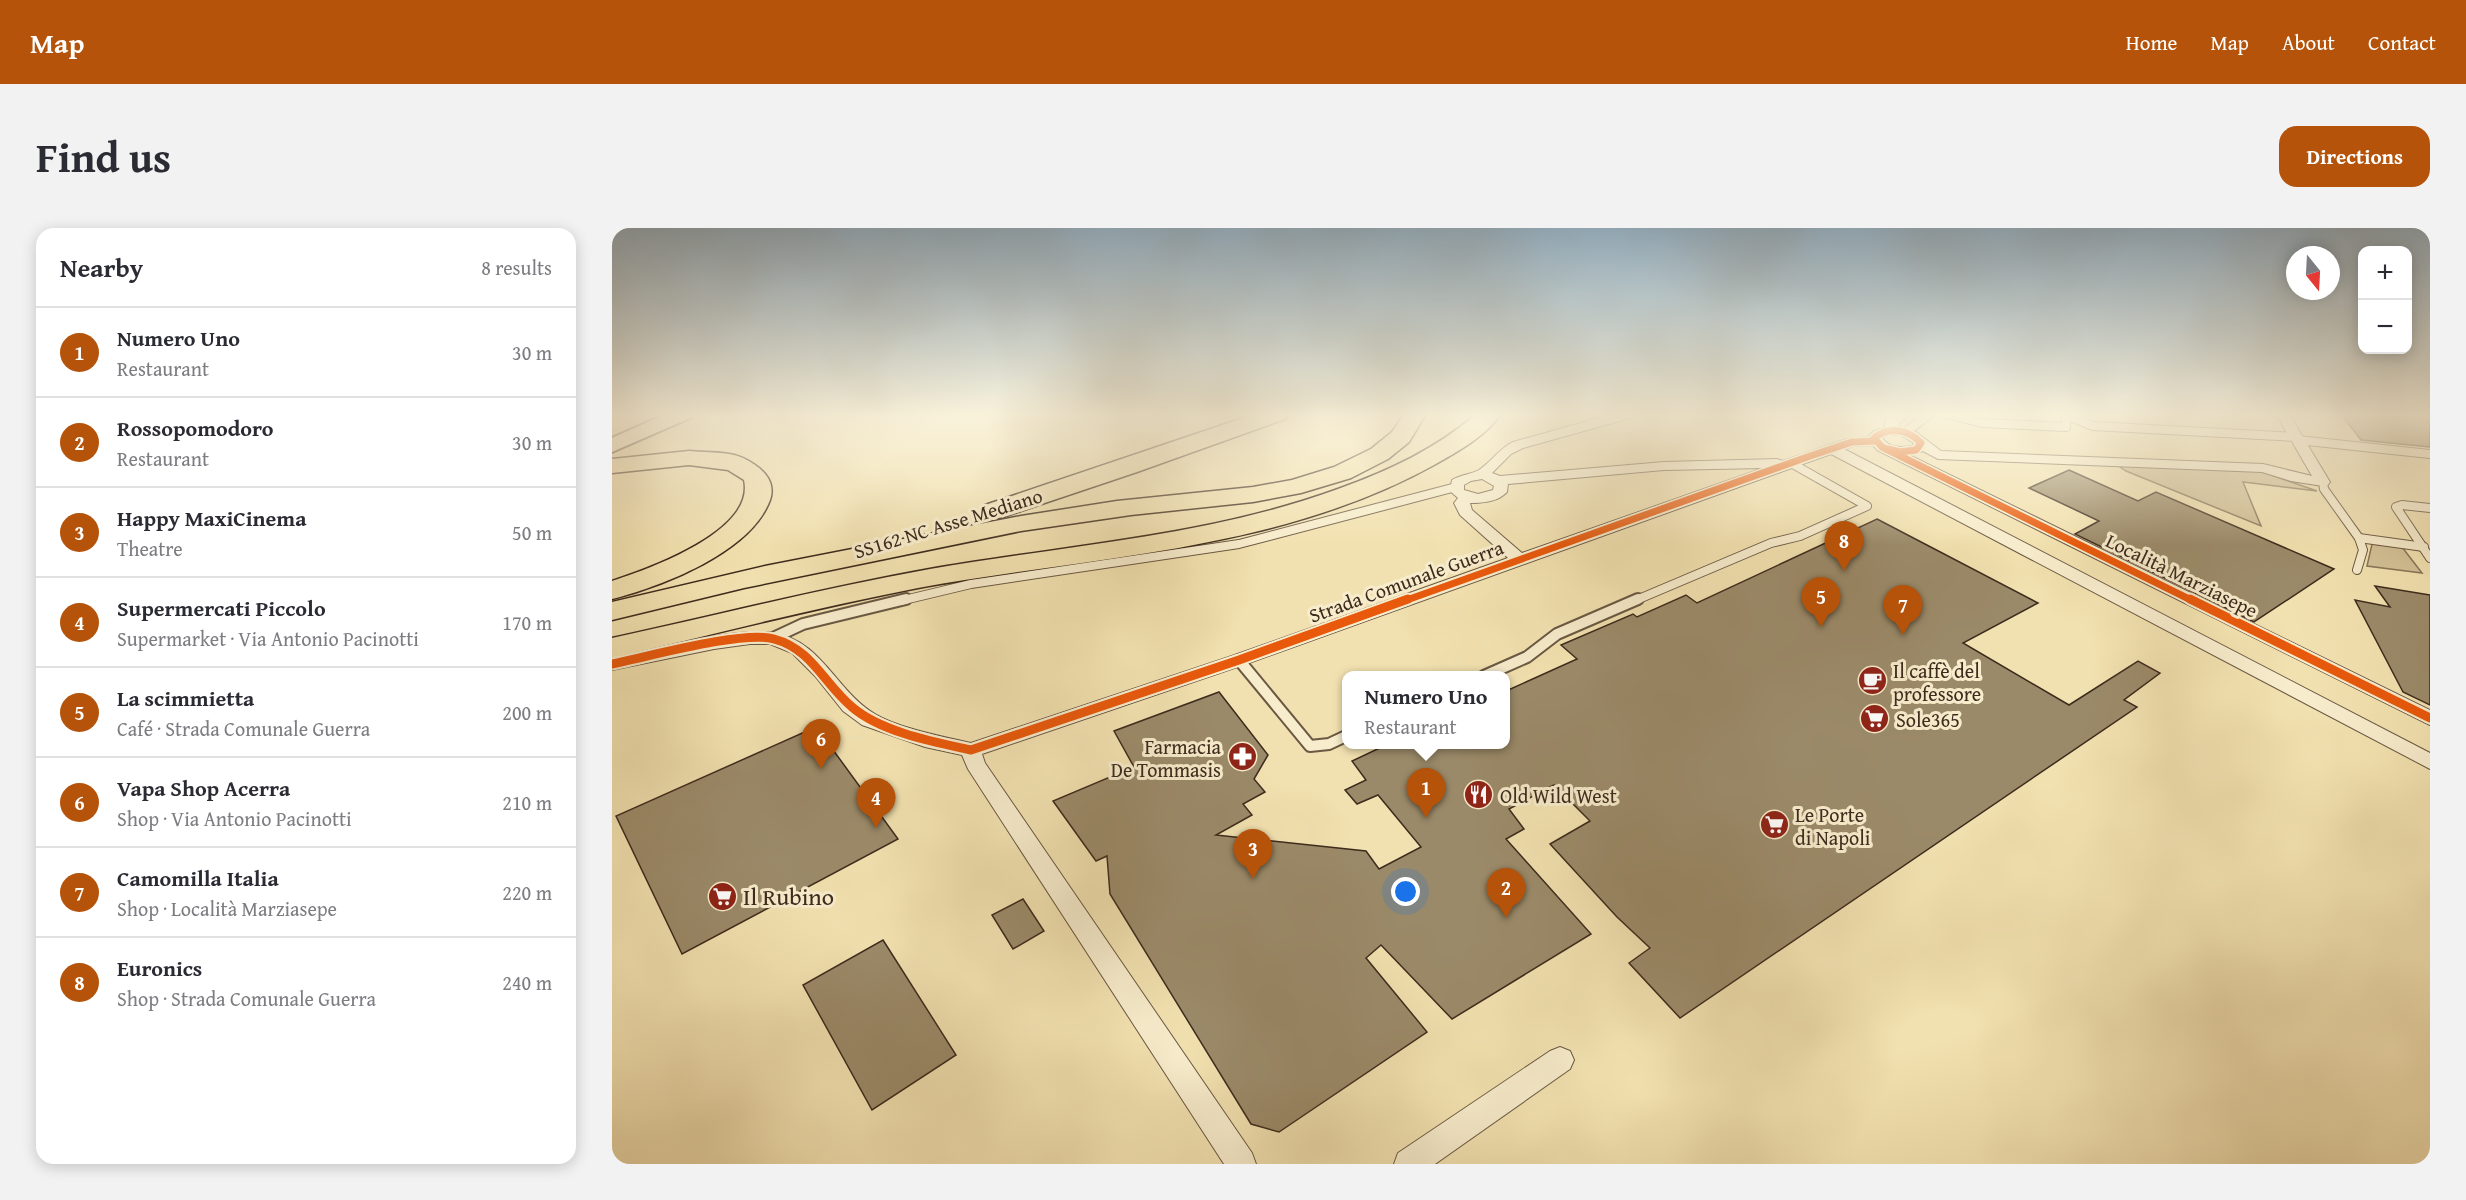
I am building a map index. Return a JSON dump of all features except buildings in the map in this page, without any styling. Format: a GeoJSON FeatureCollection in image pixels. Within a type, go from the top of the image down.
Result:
{"type":"FeatureCollection","features":[{"type":"Feature","properties":{"kind":"highway"},"geometry":{"type":"LineString","coordinates":[[612,466],[689,458],[734,463],[756,477],[759,495],[749,518],[727,538],[692,558],[632,584],[612,590]]}},
{"type":"Feature","properties":{"kind":"highway"},"geometry":{"type":"LineString","coordinates":[[998,501],[1113,458]]}},
{"type":"Feature","properties":{"kind":"highway","name":"SS162 NC Asse Mediano"},"geometry":{"type":"LineString","coordinates":[[612,600],[800,557],[998,501],[1125,458]]}},
{"type":"Feature","properties":{"kind":"highway","name":"SS162 NC Asse Mediano"},"geometry":{"type":"LineString","coordinates":[[612,611],[745,580],[914,536],[1005,508],[1151,458]]}},
{"type":"Feature","properties":{"kind":"highway"},"geometry":{"type":"LineString","coordinates":[[745,580],[1020,524],[1098,512],[1265,493],[1298,486],[1346,471],[1372,458]]}},
{"type":"Feature","properties":{"kind":"highway"},"geometry":{"type":"LineString","coordinates":[[612,648],[881,587],[1170,542],[1256,524],[1320,505],[1394,476],[1429,458]]}},
{"type":"Feature","properties":{"kind":"street"},"geometry":{"type":"LineString","coordinates":[[1482,475],[1499,458]]}},
{"type":"Feature","properties":{"kind":"street","name":"Strada Comunale Guerra"},"geometry":{"type":"LineString","coordinates":[[971,750],[1239,660],[1807,458]]}},
{"type":"Feature","properties":{"kind":"street"},"geometry":{"type":"LineString","coordinates":[[1849,458],[2430,762]]}},
{"type":"Feature","properties":{"kind":"street","name":"Località Marziasepe"},"geometry":{"type":"LineString","coordinates":[[1926,458],[2430,718]]}},
{"type":"Feature","properties":{"kind":"street"},"geometry":{"type":"LineString","coordinates":[[2005,458],[2263,468],[2291,477],[2323,482]]}},
{"type":"Feature","properties":{"kind":"street"},"geometry":{"type":"LineString","coordinates":[[2309,458],[2323,482]]}},
{"type":"Feature","properties":{"kind":"street"},"geometry":{"type":"LineString","coordinates":[[1519,559],[1465,512],[1462,503],[1461,480],[1482,475],[1498,480],[1664,466],[1791,463]]}},
{"type":"Feature","properties":{"kind":"street"},"geometry":{"type":"LineString","coordinates":[[1461,492],[1481,499],[1495,495],[1502,489],[1498,480]]}},
{"type":"Feature","properties":{"kind":"street"},"geometry":{"type":"LineString","coordinates":[[612,664],[735,639],[773,638],[799,649],[822,672],[850,706],[869,720],[932,742],[971,750],[975,764],[1241,1164]]}},
{"type":"Feature","properties":{"kind":"street"},"geometry":{"type":"LineString","coordinates":[[1409,1164],[1560,1060]]}},
{"type":"Feature","properties":{"kind":"lane"},"geometry":{"type":"LineString","coordinates":[[1494,671],[1527,657],[1557,634],[1771,543],[1800,536],[1867,506],[1791,463]]}},
{"type":"Feature","properties":{"kind":"lane"},"geometry":{"type":"LineString","coordinates":[[2323,482],[2324,489],[2359,538],[2363,550],[2357,570]]}},
{"type":"Feature","properties":{"kind":"lane"},"geometry":{"type":"LineString","coordinates":[[773,638],[803,624],[971,584],[1239,544],[1461,492]]}},
{"type":"Feature","properties":{"kind":"lane"},"geometry":{"type":"LineString","coordinates":[[2430,508],[2402,505],[2396,507],[2426,547],[2430,558]]}},
{"type":"Feature","properties":{"kind":"lane"},"geometry":{"type":"LineString","coordinates":[[2359,538],[2426,547]]}},
{"type":"Feature","properties":{"kind":"lane"},"geometry":{"type":"LineString","coordinates":[[1239,660],[1310,746],[1329,744],[1342,738]]}},
{"type":"Feature","properties":{"kind":"shaded area"},"geometry":{"type":"Polygon","coordinates":[[[2114,463],[2257,470],[2317,491],[2243,482],[2261,526],[2126,471],[2114,463]]]}},
{"type":"Feature","properties":{"kind":"shaded area"},"geometry":{"type":"Polygon","coordinates":[[[2372,544],[2402,547],[2422,573],[2367,566],[2372,544]]]}},
{"type":"Feature","properties":{"kind":"cycle path"},"geometry":{"type":"LineString","coordinates":[[612,664],[714,643],[750,638],[773,638],[799,649],[822,672],[850,706],[869,720],[932,742],[971,750],[1239,660],[1805,458]]}},
{"type":"Feature","properties":{"kind":"cycle path"},"geometry":{"type":"LineString","coordinates":[[1904,458],[2430,718]]}},
{"type":"Feature","properties":{"kind":"place","name":"Euronics"},"geometry":{"type":"Point","coordinates":[1844,571]}},
{"type":"Feature","properties":{"kind":"place","name":"La scimmietta"},"geometry":{"type":"Point","coordinates":[1821,627]}},
{"type":"Feature","properties":{"kind":"place","name":"Camomilla Italia"},"geometry":{"type":"Point","coordinates":[1903,635]}},
{"type":"Feature","properties":{"kind":"place","name":"Il caffè del professore"},"geometry":{"type":"Point","coordinates":[1872,681]}},
{"type":"Feature","properties":{"kind":"place","name":"Sole365"},"geometry":{"type":"Point","coordinates":[1875,719]}},
{"type":"Feature","properties":{"kind":"place","name":"Farmacia De Tommasis"},"geometry":{"type":"Point","coordinates":[1242,757]}},
{"type":"Feature","properties":{"kind":"place","name":"Vapa Shop Acerra"},"geometry":{"type":"Point","coordinates":[821,769]}},
{"type":"Feature","properties":{"kind":"place","name":"Old Wild West"},"geometry":{"type":"Point","coordinates":[1479,795]}},
{"type":"Feature","properties":{"kind":"place","name":"Numero Uno"},"geometry":{"type":"Point","coordinates":[1426,818]}},
{"type":"Feature","properties":{"kind":"place","name":"Le Porte di Napoli"},"geometry":{"type":"Point","coordinates":[1774,825]}},
{"type":"Feature","properties":{"kind":"place","name":"Supermercati Piccolo"},"geometry":{"type":"Point","coordinates":[876,828]}},
{"type":"Feature","properties":{"kind":"place","name":"Happy MaxiCinema"},"geometry":{"type":"Point","coordinates":[1253,879]}},
{"type":"Feature","properties":{"kind":"place","name":"Il Rubino"},"geometry":{"type":"Point","coordinates":[722,896]}},
{"type":"Feature","properties":{"kind":"place","name":"Rossopomodoro"},"geometry":{"type":"Point","coordinates":[1506,918]}}]}
